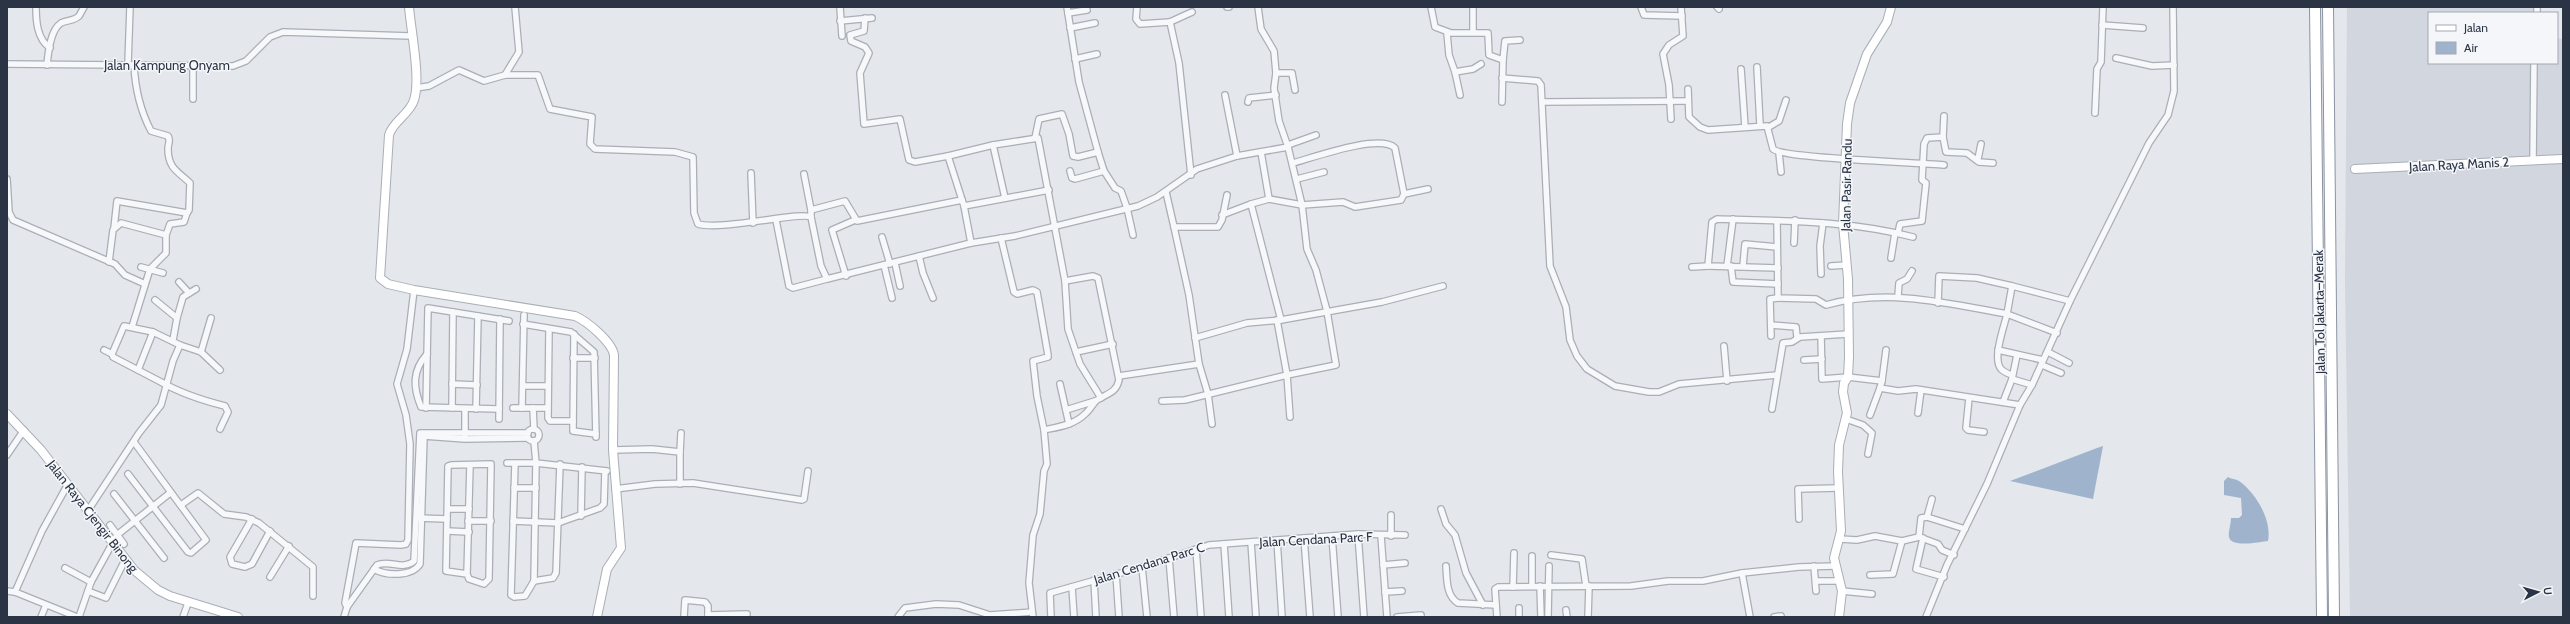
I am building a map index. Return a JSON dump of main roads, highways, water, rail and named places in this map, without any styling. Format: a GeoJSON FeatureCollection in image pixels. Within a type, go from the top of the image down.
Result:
{"type":"FeatureCollection","features":[{"type":"Feature","properties":{"kind":"highway","name":"Jalan Tol Jakarta–Merak"},"geometry":{"type":"LineString","coordinates":[[2315,7],[2322,617]]}},
{"type":"Feature","properties":{"kind":"highway","name":"Jalan Tol Jakarta–Merak"},"geometry":{"type":"LineString","coordinates":[[2328,7],[2334,617]]}},
{"type":"Feature","properties":{"kind":"water"},"geometry":{"type":"Polygon","coordinates":[[[2103,446],[2093,499],[2010,481],[2097,448],[2103,446]]]}},
{"type":"Feature","properties":{"kind":"water"},"geometry":{"type":"Polygon","coordinates":[[[2228,477],[2239,481],[2257,500],[2268,524],[2268,541],[2246,544],[2235,542],[2229,537],[2231,518],[2239,518],[2242,515],[2241,498],[2224,495],[2224,481],[2228,477]]]}}]}
